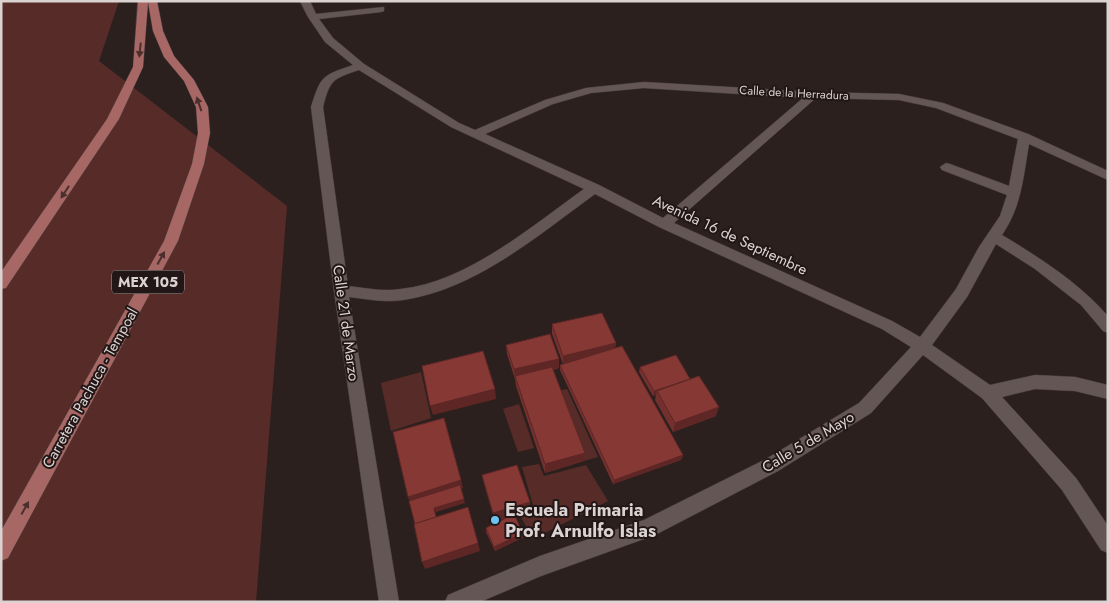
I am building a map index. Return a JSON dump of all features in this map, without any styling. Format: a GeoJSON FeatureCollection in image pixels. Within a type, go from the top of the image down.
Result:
{"type":"FeatureCollection","features":[{"type":"Feature","properties":{"kind":"main road"},"geometry":{"type":"LineString","coordinates":[[1,284],[113,119],[138,67],[143,1]]}},
{"type":"Feature","properties":{"kind":"main road","name":"Carretera Pachuca - Tempoal"},"geometry":{"type":"LineString","coordinates":[[1,551],[170,241],[198,164],[204,133],[202,107],[189,80],[169,57],[158,31],[152,1]]}},
{"type":"Feature","properties":{"kind":"street","name":"Avenida 16 de Septiembre"},"geometry":{"type":"LineString","coordinates":[[305,1],[313,17],[329,40],[360,66],[455,125],[594,188],[664,224],[888,325],[922,346],[988,393],[1069,484],[1108,543]]}},
{"type":"Feature","properties":{"kind":"street"},"geometry":{"type":"LineString","coordinates":[[313,17],[381,8]]}},
{"type":"Feature","properties":{"kind":"street","name":"Calle 21 de Marzo"},"geometry":{"type":"LineString","coordinates":[[360,66],[337,74],[324,83],[317,107],[340,291],[389,602]]}},
{"type":"Feature","properties":{"kind":"street","name":"Calle de la Herradura"},"geometry":{"type":"LineString","coordinates":[[475,134],[548,102],[590,90],[644,85],[813,95],[899,97],[939,105],[1024,137],[1108,176]]}},
{"type":"Feature","properties":{"kind":"street"},"geometry":{"type":"LineString","coordinates":[[664,224],[813,95]]}},
{"type":"Feature","properties":{"kind":"street","name":"Calle 5 de Mayo"},"geometry":{"type":"LineString","coordinates":[[455,602],[540,566],[648,528],[772,465],[865,408],[922,346],[962,293],[1006,217],[1014,193],[1024,137]]}},
{"type":"Feature","properties":{"kind":"street"},"geometry":{"type":"LineString","coordinates":[[946,168],[1014,193]]}},
{"type":"Feature","properties":{"kind":"street"},"geometry":{"type":"LineString","coordinates":[[340,291],[402,295],[446,283],[504,252],[594,188]]}},
{"type":"Feature","properties":{"kind":"street"},"geometry":{"type":"LineString","coordinates":[[994,236],[1040,265],[1078,295],[1108,327]]}},
{"type":"Feature","properties":{"kind":"street"},"geometry":{"type":"LineString","coordinates":[[988,393],[1035,382],[1075,384],[1108,392]]}},
{"type":"Feature","properties":{"kind":"shaded area"},"geometry":{"type":"Polygon","coordinates":[[[1,1],[119,1],[99,61],[287,206],[256,602],[1,602],[1,1]]]}},
{"type":"Feature","properties":{"kind":"shaded area"},"geometry":{"type":"Polygon","coordinates":[[[421,372],[431,418],[391,431],[381,383],[421,372]]]}},
{"type":"Feature","properties":{"kind":"shaded area"},"geometry":{"type":"Polygon","coordinates":[[[567,389],[598,457],[584,461],[557,391],[567,389]]]}},
{"type":"Feature","properties":{"kind":"shaded area"},"geometry":{"type":"Polygon","coordinates":[[[519,404],[534,448],[518,452],[503,409],[519,404]]]}},
{"type":"Feature","properties":{"kind":"shaded area"},"geometry":{"type":"Polygon","coordinates":[[[539,464],[544,476],[586,465],[608,501],[533,539],[521,517],[535,512],[522,467],[539,464]]]}},
{"type":"Feature","properties":{"kind":"building"},"geometry":{"type":"Polygon","coordinates":[[[602,313],[616,343],[563,356],[552,324],[602,313]]]}},
{"type":"Feature","properties":{"kind":"building"},"geometry":{"type":"Polygon","coordinates":[[[550,334],[559,359],[514,369],[506,345],[550,334]]]}},
{"type":"Feature","properties":{"kind":"building"},"geometry":{"type":"Polygon","coordinates":[[[622,346],[683,455],[614,480],[560,365],[622,346]]]}},
{"type":"Feature","properties":{"kind":"building"},"geometry":{"type":"Polygon","coordinates":[[[483,351],[495,389],[430,406],[422,366],[483,351]]]}},
{"type":"Feature","properties":{"kind":"building"},"geometry":{"type":"Polygon","coordinates":[[[676,355],[690,379],[654,391],[640,367],[676,355]]]}},
{"type":"Feature","properties":{"kind":"building"},"geometry":{"type":"Polygon","coordinates":[[[552,367],[585,453],[545,464],[515,376],[552,367]]]}},
{"type":"Feature","properties":{"kind":"building"},"geometry":{"type":"Polygon","coordinates":[[[699,376],[719,407],[675,423],[657,391],[699,376]]]}},
{"type":"Feature","properties":{"kind":"building"},"geometry":{"type":"Polygon","coordinates":[[[444,418],[461,480],[408,497],[393,432],[444,418]]]}},
{"type":"Feature","properties":{"kind":"building"},"geometry":{"type":"Polygon","coordinates":[[[517,465],[530,502],[493,513],[482,475],[517,465]]]}},
{"type":"Feature","properties":{"kind":"building"},"geometry":{"type":"Polygon","coordinates":[[[460,485],[464,499],[434,508],[436,517],[415,524],[409,501],[460,485]]]}},
{"type":"Feature","properties":{"kind":"building"},"geometry":{"type":"Polygon","coordinates":[[[468,507],[478,543],[422,562],[414,524],[468,507]]]}},
{"type":"Feature","properties":{"kind":"building"},"geometry":{"type":"Polygon","coordinates":[[[514,514],[523,533],[494,547],[486,528],[514,514]]]}},
{"type":"Feature","properties":{"kind":"place","name":"Escuela Primaria Prof. Arnulfo Islas"},"geometry":{"type":"Point","coordinates":[495,520]}}]}
